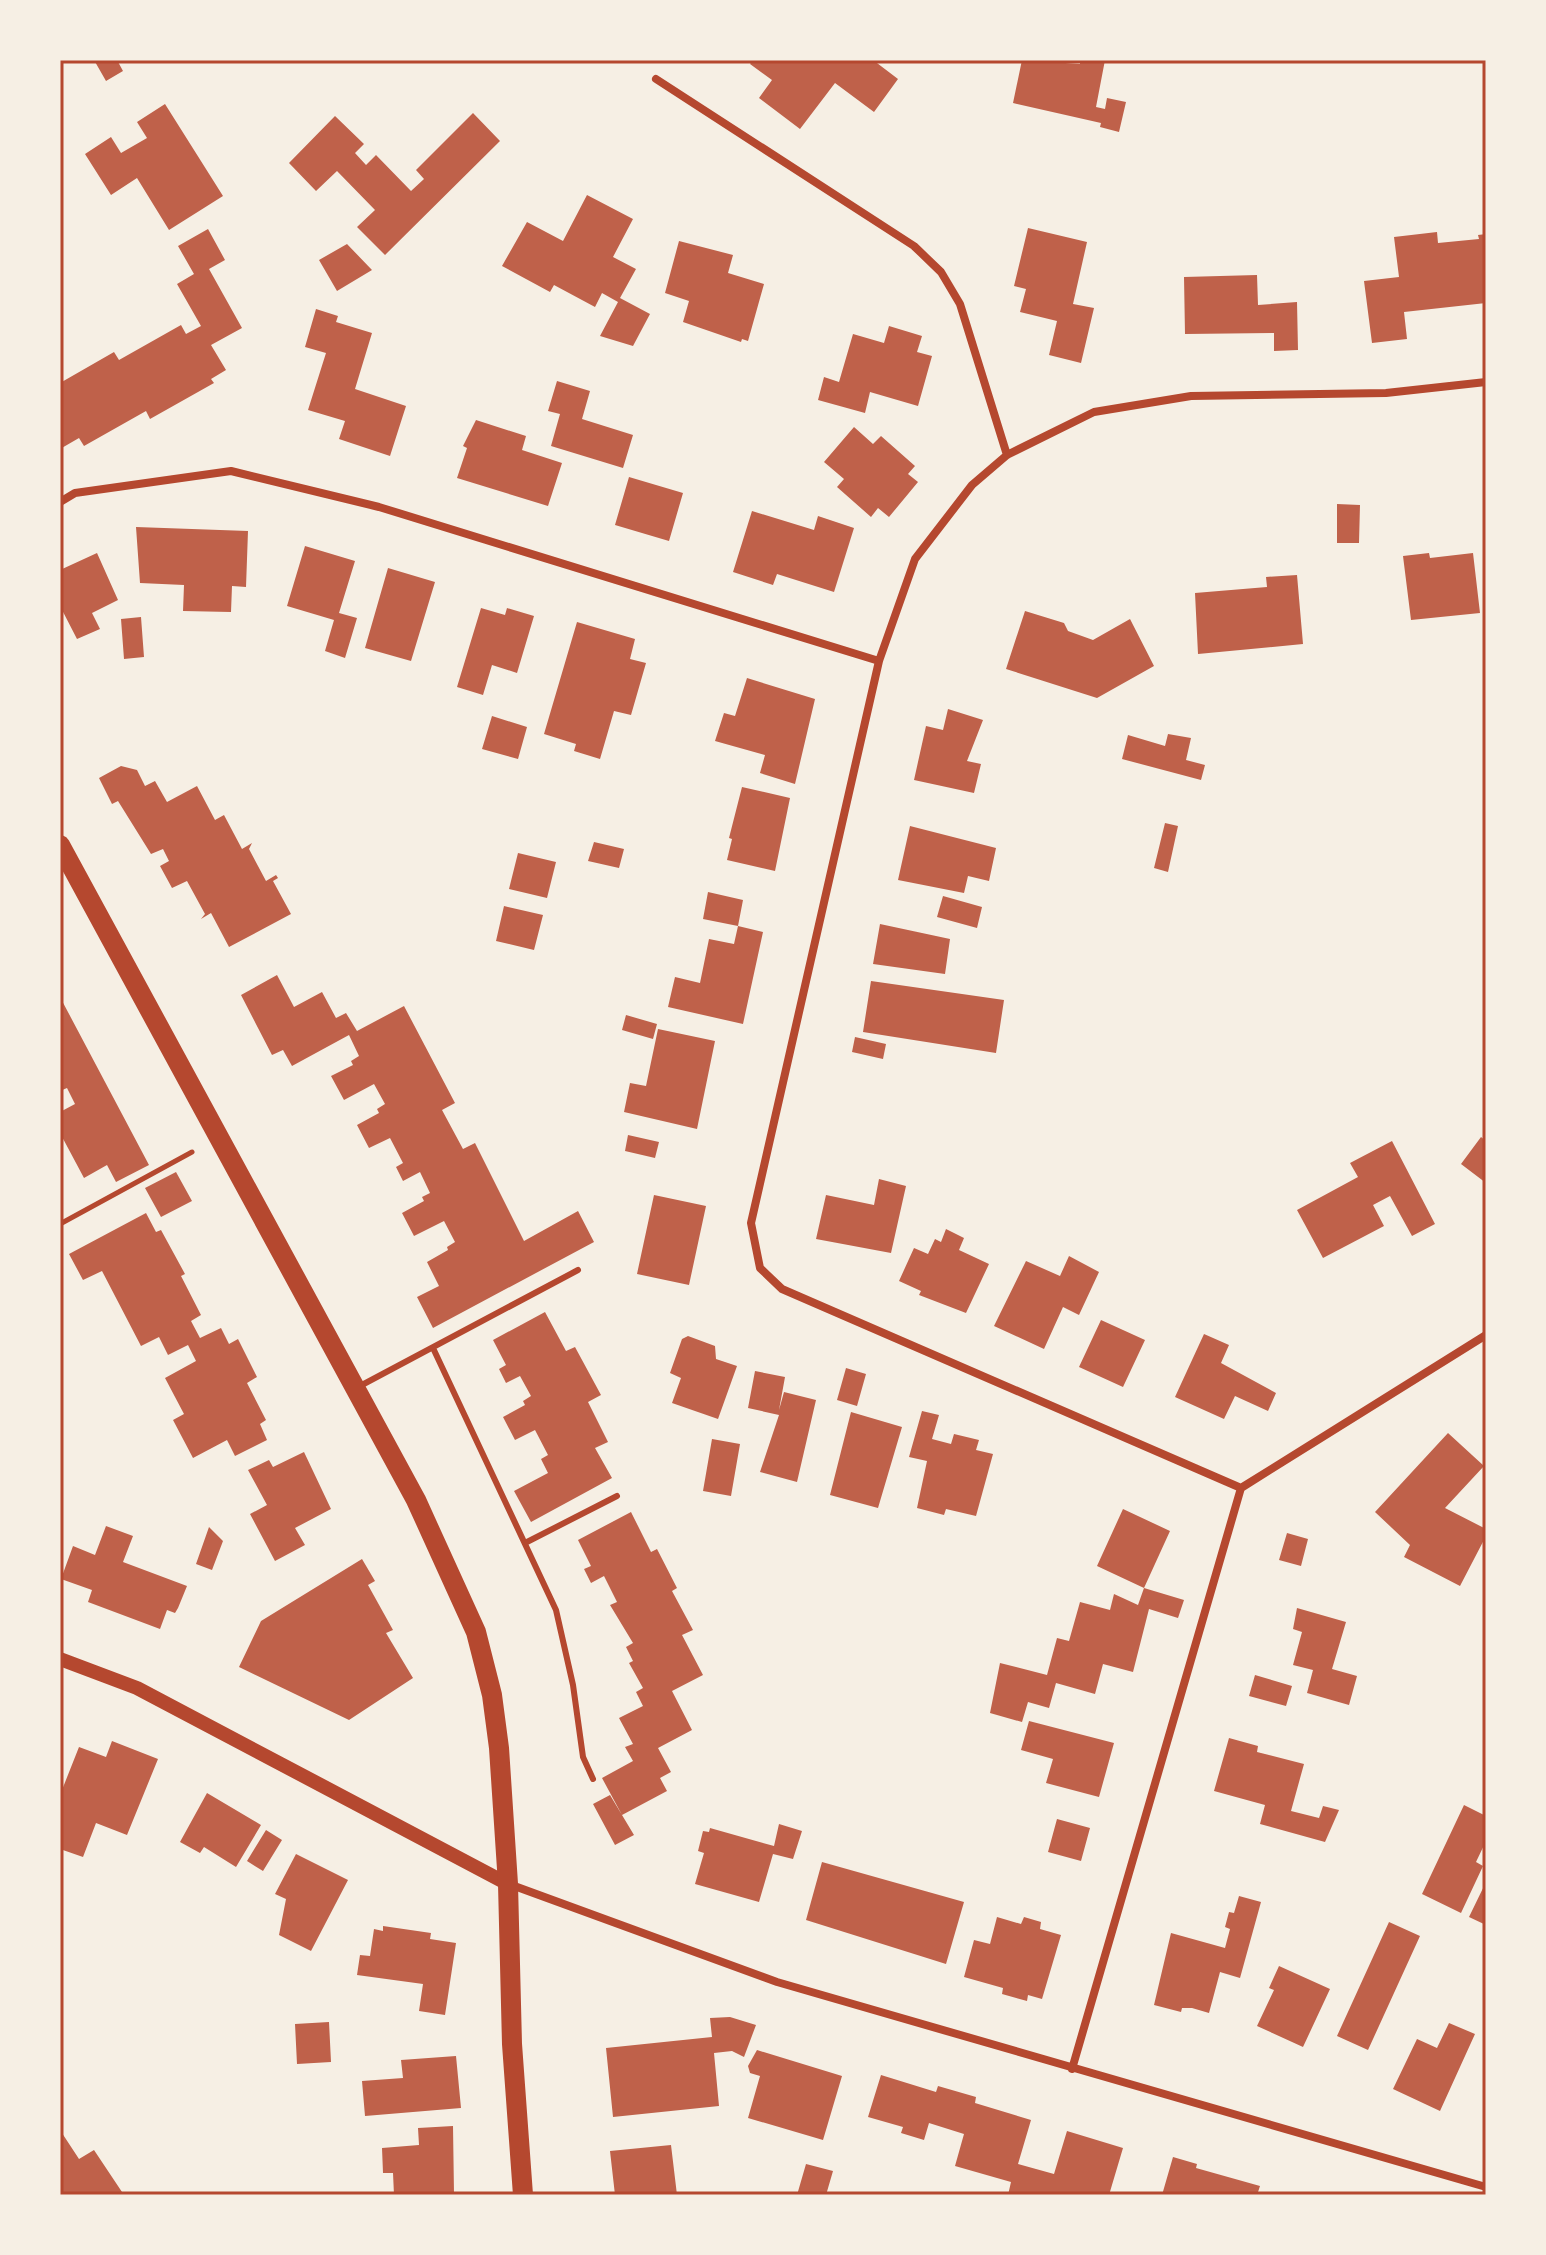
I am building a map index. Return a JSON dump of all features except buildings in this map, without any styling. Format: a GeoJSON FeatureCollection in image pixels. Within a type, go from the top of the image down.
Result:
{"type":"FeatureCollection","features":[{"type":"Feature","properties":{"kind":"main road"},"geometry":{"type":"LineString","coordinates":[[60,845],[217,1138],[357,1388],[416,1500],[476,1632],[492,1695],[499,1748],[508,1884],[512,2044],[523,2195]]}},
{"type":"Feature","properties":{"kind":"street"},"geometry":{"type":"LineString","coordinates":[[656,79],[914,246],[941,272],[960,304],[1007,455]]}},
{"type":"Feature","properties":{"kind":"street"},"geometry":{"type":"LineString","coordinates":[[1241,1488],[782,1289],[760,1268],[751,1223],[879,661],[915,559],[972,485],[1007,455],[1094,412],[1191,396],[1386,393],[1486,382]]}},
{"type":"Feature","properties":{"kind":"street"},"geometry":{"type":"LineString","coordinates":[[60,502],[75,493],[231,471],[379,507],[879,661]]}},
{"type":"Feature","properties":{"kind":"street"},"geometry":{"type":"LineString","coordinates":[[1072,2069],[1241,1488],[1485,1339]]}},
{"type":"Feature","properties":{"kind":"street"},"geometry":{"type":"LineString","coordinates":[[60,1659],[137,1688],[508,1884],[777,1982],[1486,2187]]}},
{"type":"Feature","properties":{"kind":"lane"},"geometry":{"type":"LineString","coordinates":[[357,1388],[578,1270]]}},
{"type":"Feature","properties":{"kind":"lane"},"geometry":{"type":"LineString","coordinates":[[433,1348],[556,1610],[573,1685],[583,1757],[593,1779]]}},
{"type":"Feature","properties":{"kind":"lane"},"geometry":{"type":"LineString","coordinates":[[525,1543],[617,1496]]}},
{"type":"Feature","properties":{"kind":"path"},"geometry":{"type":"LineString","coordinates":[[60,1224],[217,1138]]}}]}
